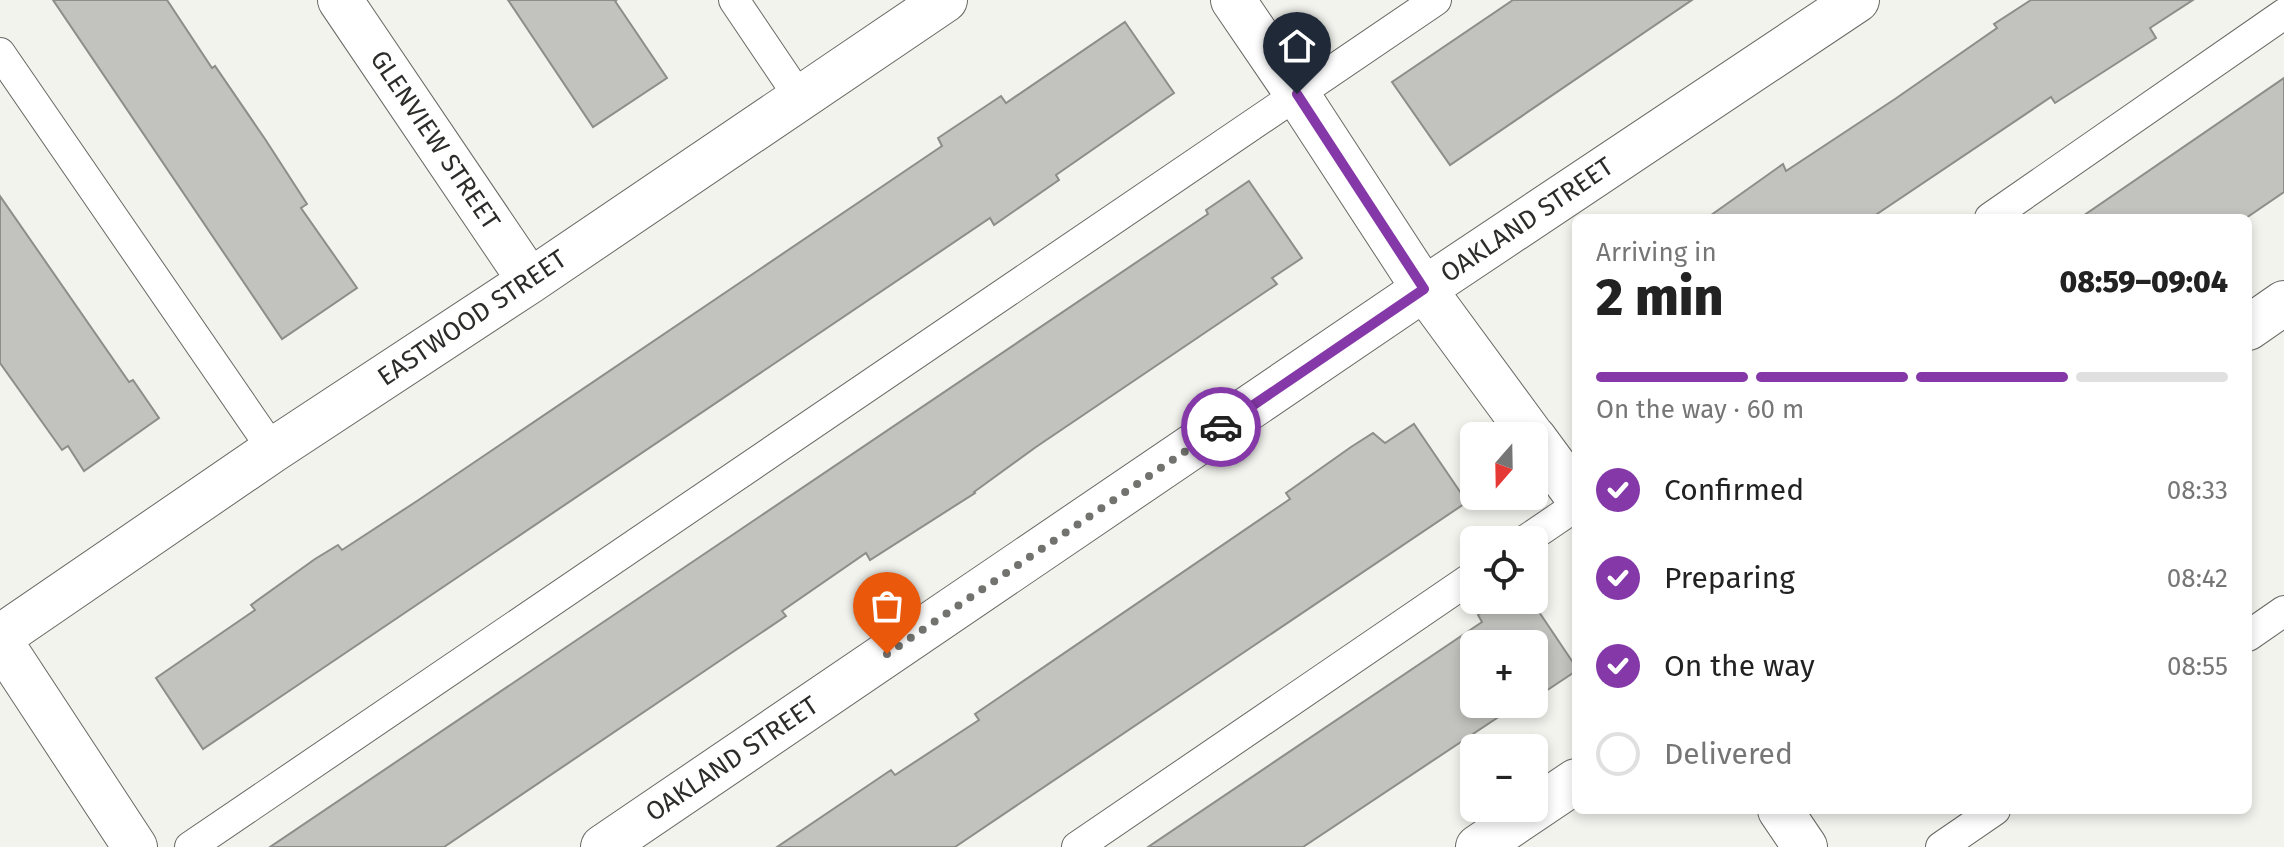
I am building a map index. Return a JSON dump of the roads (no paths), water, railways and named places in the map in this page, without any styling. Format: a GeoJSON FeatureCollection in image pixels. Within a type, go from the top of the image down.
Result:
{"type":"FeatureCollection","features":[{"type":"Feature","properties":{"kind":"street","name":"GLENVIEW STREET"},"geometry":{"type":"LineString","coordinates":[[340,0],[530,281]]}},
{"type":"Feature","properties":{"kind":"street","name":"EASTWOOD STREET"},"geometry":{"type":"LineString","coordinates":[[0,639],[273,450],[530,281],[945,0]]}},
{"type":"Feature","properties":{"kind":"street"},"geometry":{"type":"LineString","coordinates":[[1233,0],[1424,289],[1522,422]]}},
{"type":"Feature","properties":{"kind":"street","name":"OAKLAND STREET"},"geometry":{"type":"LineString","coordinates":[[603,847],[1424,289],[1857,0]]}},
{"type":"Feature","properties":{"kind":"street"},"geometry":{"type":"LineString","coordinates":[[2252,325],[2284,303]]}},
{"type":"Feature","properties":{"kind":"street"},"geometry":{"type":"LineString","coordinates":[[1548,457],[1572,490]]}},
{"type":"Feature","properties":{"kind":"street"},"geometry":{"type":"LineString","coordinates":[[0,639],[135,847]]}},
{"type":"Feature","properties":{"kind":"street"},"geometry":{"type":"LineString","coordinates":[[1478,847],[1572,784]]}},
{"type":"Feature","properties":{"kind":"street"},"geometry":{"type":"LineString","coordinates":[[1783,814],[1805,847]]}},
{"type":"Feature","properties":{"kind":"lane"},"geometry":{"type":"LineString","coordinates":[[734,0],[800,98]]}},
{"type":"Feature","properties":{"kind":"lane"},"geometry":{"type":"LineString","coordinates":[[190,847],[1436,0]]}},
{"type":"Feature","properties":{"kind":"lane"},"geometry":{"type":"LineString","coordinates":[[1996,214],[2284,14]]}},
{"type":"Feature","properties":{"kind":"lane"},"geometry":{"type":"LineString","coordinates":[[0,53],[273,450]]}},
{"type":"Feature","properties":{"kind":"lane"},"geometry":{"type":"LineString","coordinates":[[1547,526],[1572,509]]}},
{"type":"Feature","properties":{"kind":"lane"},"geometry":{"type":"LineString","coordinates":[[1077,847],[1460,586]]}},
{"type":"Feature","properties":{"kind":"lane"},"geometry":{"type":"LineString","coordinates":[[2252,633],[2284,611]]}},
{"type":"Feature","properties":{"kind":"lane"},"geometry":{"type":"LineString","coordinates":[[1941,847],[1989,814]]}}]}
